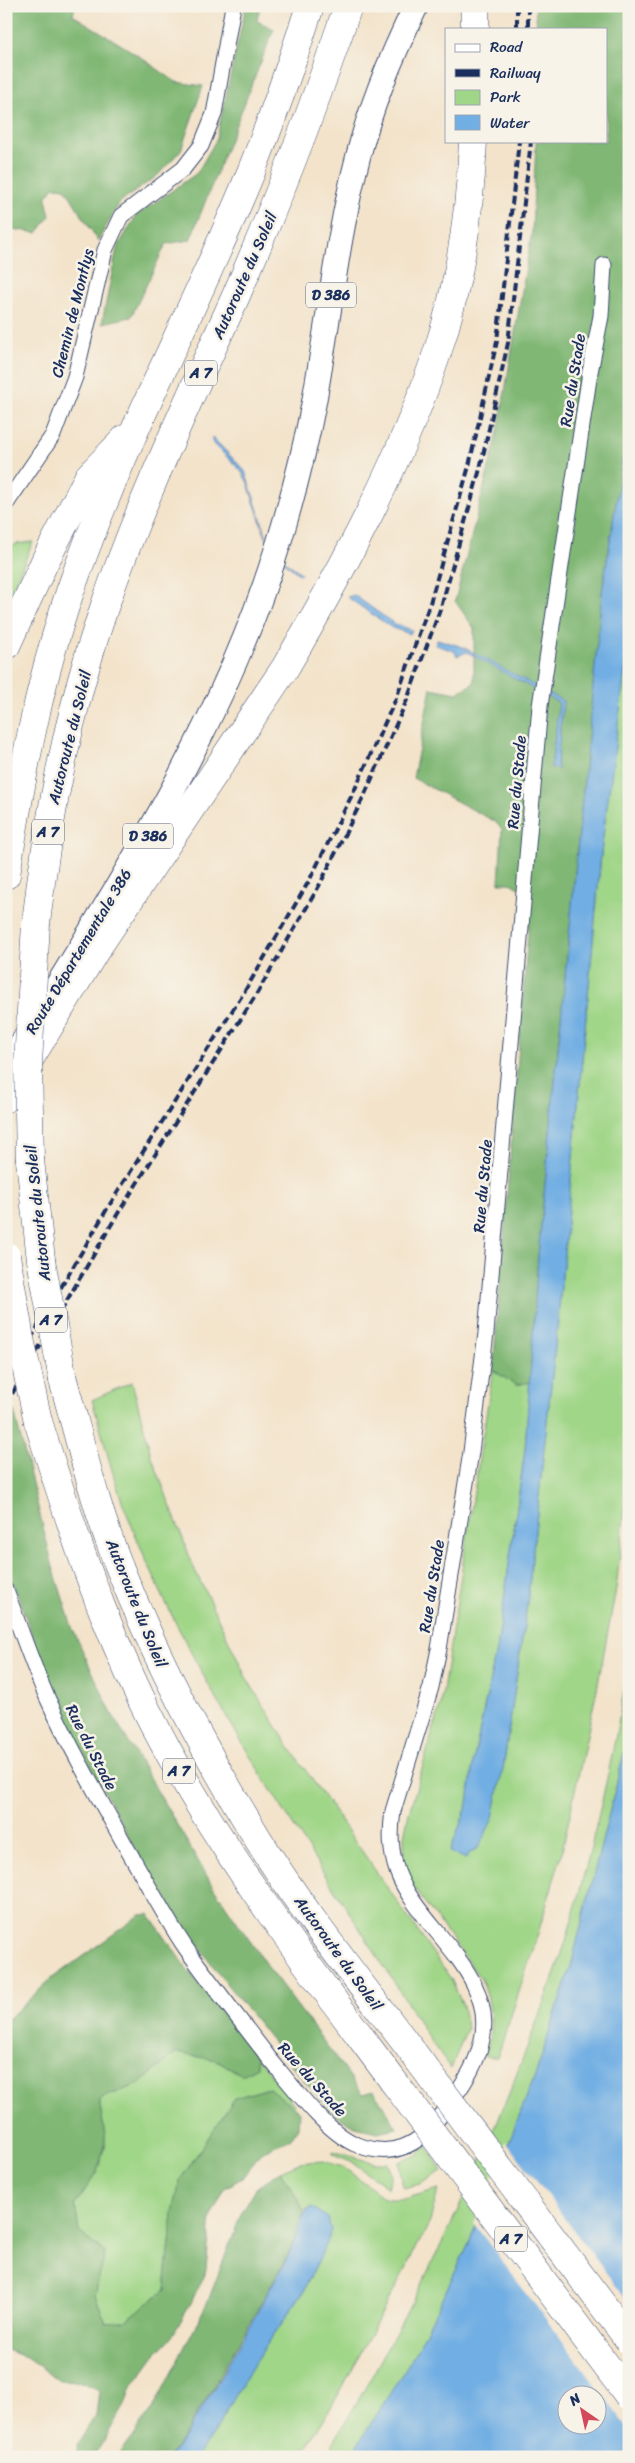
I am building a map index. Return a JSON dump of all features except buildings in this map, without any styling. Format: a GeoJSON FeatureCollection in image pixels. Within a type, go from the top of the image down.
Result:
{"type":"FeatureCollection","features":[{"type":"Feature","properties":{"kind":"highway","name":"A 7"},"geometry":{"type":"LineString","coordinates":[[6,874],[31,731],[58,631],[77,572],[136,427],[251,172],[290,71],[310,6]]}},
{"type":"Feature","properties":{"kind":"highway","name":"Autoroute du Soleil"},"geometry":{"type":"LineString","coordinates":[[348,6],[323,82],[285,181],[154,481],[104,608],[65,743],[42,863],[36,922],[28,1064],[30,1160],[41,1260],[63,1380],[90,1477],[120,1569],[176,1695],[211,1760],[259,1840],[333,1946],[629,2340]]}},
{"type":"Feature","properties":{"kind":"highway"},"geometry":{"type":"LineString","coordinates":[[474,6],[475,28]]}},
{"type":"Feature","properties":{"kind":"highway"},"geometry":{"type":"LineString","coordinates":[[6,1098],[96,950],[284,668],[311,623],[360,530],[407,433],[438,350],[461,256],[472,173],[473,142]]}},
{"type":"Feature","properties":{"kind":"highway"},"geometry":{"type":"LineString","coordinates":[[6,646],[45,561],[89,476],[136,427]]}},
{"type":"Feature","properties":{"kind":"highway","name":"Autoroute du Soleil"},"geometry":{"type":"LineString","coordinates":[[6,1256],[20,1339],[38,1421],[89,1581],[122,1657],[172,1757],[230,1855],[257,1894],[394,2082],[629,2396]]}},
{"type":"Feature","properties":{"kind":"main road","name":"Route Départementale 386"},"geometry":{"type":"LineString","coordinates":[[6,1069],[168,802],[220,699],[264,589],[306,443],[357,158],[392,55],[416,6]]}},
{"type":"Feature","properties":{"kind":"street","name":"Chemin de Montlys"},"geometry":{"type":"LineString","coordinates":[[6,504],[53,435],[75,378],[105,250],[121,216],[183,169],[201,146],[214,114],[232,6]]}},
{"type":"Feature","properties":{"kind":"street","name":"Rue du Stade"},"geometry":{"type":"LineString","coordinates":[[6,1591],[46,1694],[94,1790],[184,1945],[226,2002],[284,2076],[322,2120],[352,2142],[373,2150],[394,2150],[410,2146],[429,2132],[470,2072],[481,2046],[485,2018],[478,1994],[465,1968],[411,1897],[398,1873],[390,1848],[390,1830],[393,1810],[431,1687],[470,1452],[486,1333],[540,706],[600,316],[604,265]]}},
{"type":"Feature","properties":{"kind":"green space"},"geometry":{"type":"Polygon","coordinates":[[[6,6],[75,6],[73,15],[133,52],[176,82],[203,86],[181,150],[157,176],[120,202],[98,241],[65,188],[54,187],[46,198],[50,216],[37,233],[6,228],[6,6]]]}},
{"type":"Feature","properties":{"kind":"green space"},"geometry":{"type":"Polygon","coordinates":[[[246,6],[260,6],[257,21],[274,29],[190,240],[166,244],[131,317],[102,323],[117,248],[136,216],[197,173],[216,140],[246,6]]]}},
{"type":"Feature","properties":{"kind":"green space"},"geometry":{"type":"Polygon","coordinates":[[[535,6],[629,6],[629,419],[602,593],[538,1257],[530,1382],[516,1385],[493,1370],[531,895],[510,883],[499,883],[502,829],[494,821],[413,778],[431,688],[457,693],[474,683],[474,628],[455,601],[498,432],[532,232],[536,142],[608,142],[608,28],[537,28],[535,6]]]}},
{"type":"Feature","properties":{"kind":"green space"},"geometry":{"type":"Polygon","coordinates":[[[33,542],[6,605],[6,551],[16,544],[33,542]]]}},
{"type":"Feature","properties":{"kind":"green space"},"geometry":{"type":"Polygon","coordinates":[[[629,642],[628,1484],[616,1589],[597,1689],[561,1856],[534,1947],[497,2058],[485,2056],[489,2036],[490,2008],[481,1979],[412,1885],[404,1865],[404,1836],[441,1704],[493,1370],[516,1385],[530,1382],[525,1449],[499,1636],[473,1763],[468,1804],[450,1851],[467,1855],[479,1847],[503,1769],[527,1605],[557,1330],[602,844],[629,642]]]}},
{"type":"Feature","properties":{"kind":"green space"},"geometry":{"type":"Polygon","coordinates":[[[132,1382],[151,1455],[194,1568],[246,1677],[288,1745],[451,1979],[463,2006],[467,2028],[451,2069],[431,2042],[309,1851],[230,1722],[193,1656],[159,1588],[123,1505],[92,1400],[132,1382]]]}},
{"type":"Feature","properties":{"kind":"green space"},"geometry":{"type":"Polygon","coordinates":[[[7,1409],[14,1411],[53,1567],[73,1630],[111,1712],[214,1888],[265,1963],[363,2094],[374,2091],[397,2128],[378,2132],[355,2127],[334,2114],[302,2078],[221,1977],[183,1924],[136,1850],[83,1752],[52,1687],[6,1565],[7,1409]]]}},
{"type":"Feature","properties":{"kind":"green space"},"geometry":{"type":"Polygon","coordinates":[[[629,1659],[629,1734],[571,1966],[536,2073],[468,2246],[416,2352],[350,2457],[325,2457],[385,2353],[440,2247],[491,2138],[514,2082],[566,1941],[602,1801],[629,1659]]]}},
{"type":"Feature","properties":{"kind":"green space"},"geometry":{"type":"Polygon","coordinates":[[[149,1914],[184,1965],[257,2057],[257,2067],[242,2075],[217,2060],[176,2053],[139,2084],[99,2099],[106,2142],[97,2172],[75,2205],[79,2232],[105,2252],[95,2295],[106,2323],[124,2322],[165,2290],[173,2213],[180,2180],[235,2098],[269,2088],[299,2111],[298,2128],[290,2139],[261,2152],[242,2178],[225,2188],[211,2216],[206,2270],[191,2303],[171,2338],[154,2356],[133,2385],[127,2401],[94,2457],[78,2457],[77,2444],[96,2415],[99,2390],[80,2381],[59,2380],[26,2357],[6,2350],[6,2021],[51,1979],[140,1915],[149,1914]]]}},
{"type":"Feature","properties":{"kind":"green space"},"geometry":{"type":"Polygon","coordinates":[[[176,2053],[217,2060],[242,2075],[257,2067],[257,2057],[299,2111],[269,2088],[235,2098],[180,2180],[173,2213],[165,2290],[124,2322],[106,2323],[95,2295],[105,2252],[79,2232],[75,2205],[97,2172],[106,2143],[99,2099],[139,2084],[176,2053]]]}},
{"type":"Feature","properties":{"kind":"green space"},"geometry":{"type":"Polygon","coordinates":[[[427,2146],[442,2171],[420,2184],[403,2188],[399,2162],[417,2155],[427,2146]]]}},
{"type":"Feature","properties":{"kind":"green space"},"geometry":{"type":"Polygon","coordinates":[[[333,2151],[374,2163],[388,2163],[391,2175],[388,2188],[351,2161],[333,2154],[333,2151]]]}},
{"type":"Feature","properties":{"kind":"green space"},"geometry":{"type":"Polygon","coordinates":[[[323,2161],[343,2167],[386,2199],[404,2199],[438,2189],[430,2222],[340,2392],[301,2457],[197,2457],[218,2426],[255,2362],[301,2295],[322,2253],[312,2207],[305,2211],[280,2171],[299,2163],[323,2161]]]}},
{"type":"Feature","properties":{"kind":"green space"},"geometry":{"type":"Polygon","coordinates":[[[280,2171],[305,2211],[291,2250],[210,2393],[170,2457],[118,2457],[155,2405],[208,2301],[242,2212],[256,2188],[280,2171]]]}},
{"type":"Feature","properties":{"kind":"water"},"geometry":{"type":"Polygon","coordinates":[[[629,419],[629,642],[602,844],[557,1330],[527,1605],[503,1769],[493,1818],[479,1847],[467,1855],[466,1859],[450,1852],[468,1804],[473,1763],[499,1636],[525,1449],[538,1257],[602,593],[629,419]]]}},
{"type":"Feature","properties":{"kind":"water"},"geometry":{"type":"Polygon","coordinates":[[[212,437],[245,471],[267,537],[278,556],[301,573],[300,575],[274,554],[265,535],[247,481],[241,471],[212,442],[212,437]]]}},
{"type":"Feature","properties":{"kind":"water"},"geometry":{"type":"Polygon","coordinates":[[[354,595],[393,623],[412,630],[410,634],[392,628],[347,597],[354,595]]]}},
{"type":"Feature","properties":{"kind":"water"},"geometry":{"type":"Polygon","coordinates":[[[437,639],[463,647],[563,701],[557,765],[559,769],[551,768],[559,703],[467,652],[457,656],[454,651],[435,645],[437,639]]]}},
{"type":"Feature","properties":{"kind":"water"},"geometry":{"type":"Polygon","coordinates":[[[629,1734],[629,2457],[350,2457],[416,2352],[468,2246],[536,2073],[571,1966],[629,1734]]]}},
{"type":"Feature","properties":{"kind":"water"},"geometry":{"type":"Polygon","coordinates":[[[312,2207],[328,2218],[331,2230],[301,2295],[255,2362],[218,2426],[197,2457],[170,2457],[232,2357],[290,2253],[304,2216],[312,2207]]]}},
{"type":"Feature","properties":{"kind":"pier"},"geometry":{"type":"Polygon","coordinates":[[[506,2141],[629,2303],[629,2429],[608,2401],[608,2386],[596,2386],[474,2224],[506,2141]]]}},
{"type":"Feature","properties":{"kind":"railway"},"geometry":{"type":"LineString","coordinates":[[517,6],[517,28]]}},
{"type":"Feature","properties":{"kind":"railway"},"geometry":{"type":"LineString","coordinates":[[528,6],[528,28]]}},
{"type":"Feature","properties":{"kind":"railway"},"geometry":{"type":"LineString","coordinates":[[6,1381],[107,1209],[246,989],[309,881],[355,789],[397,696],[430,603],[469,466],[497,341],[519,142]]}},
{"type":"Feature","properties":{"kind":"railway"},"geometry":{"type":"LineString","coordinates":[[6,1404],[117,1215],[256,995],[319,886],[365,794],[407,700],[441,607],[480,469],[508,343],[531,142]]}}]}
